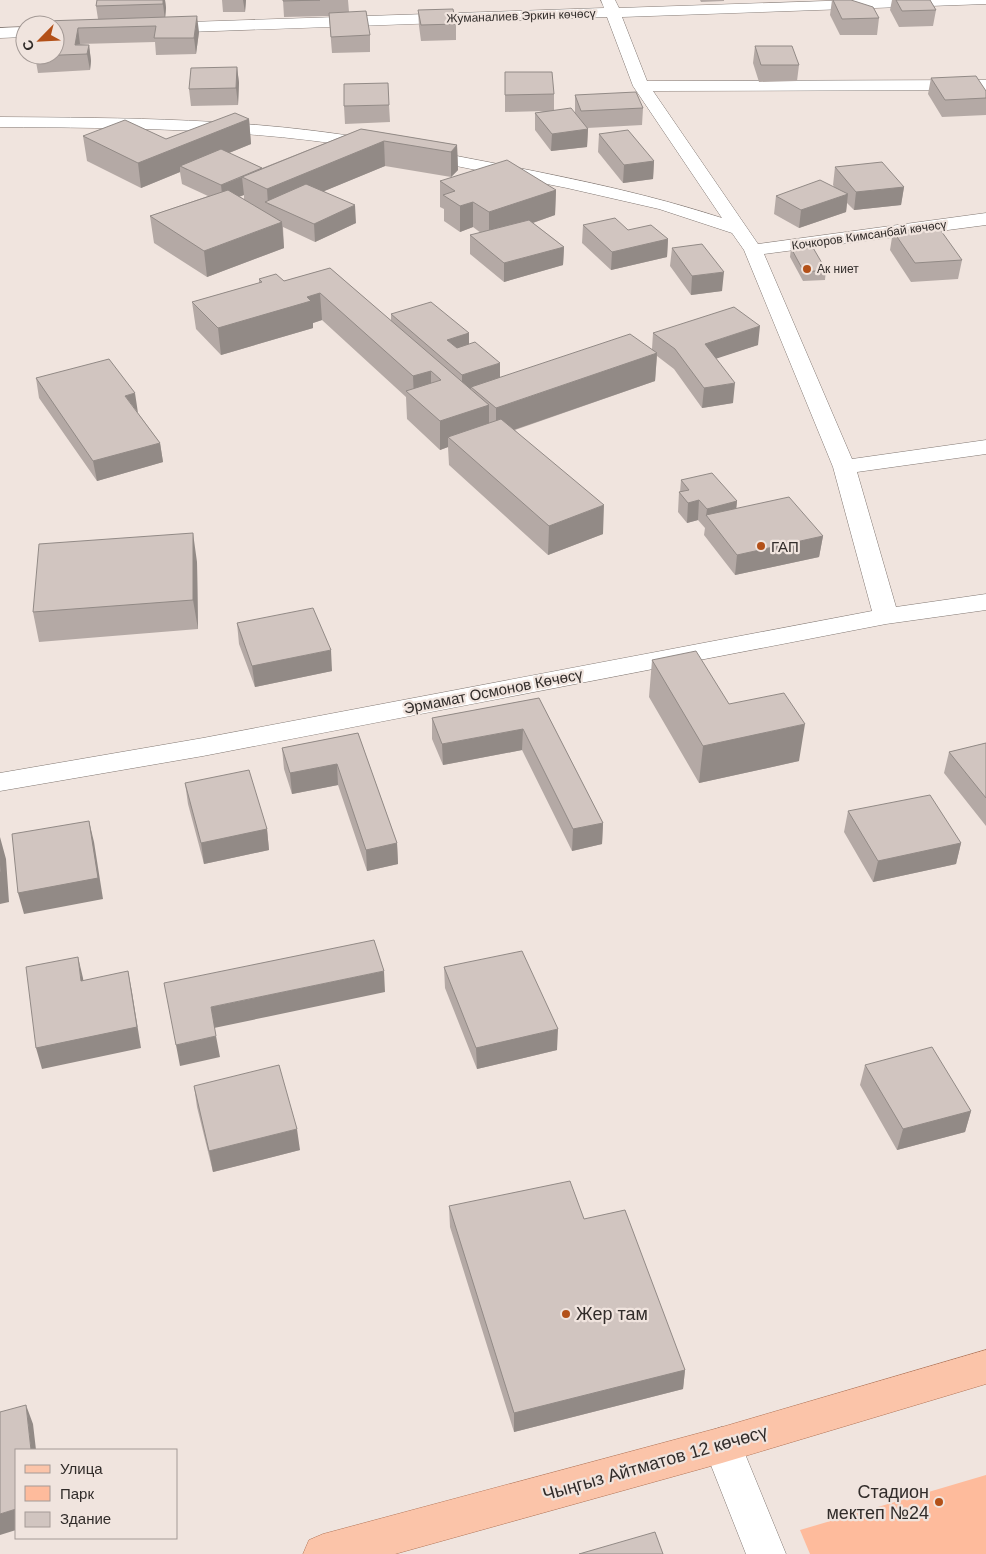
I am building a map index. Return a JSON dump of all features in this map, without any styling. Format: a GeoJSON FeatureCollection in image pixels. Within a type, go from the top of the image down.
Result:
{"type":"FeatureCollection","features":[{"type":"Feature","properties":{"kind":"main road","name":"Чыңгыз Айтматов 12 көчөсү"},"geometry":{"type":"LineString","coordinates":[[323,1554],[722,1445],[986,1367]]}},
{"type":"Feature","properties":{"kind":"street","name":"Жуманалиев Эркин көчөсү"},"geometry":{"type":"LineString","coordinates":[[144,28],[610,7],[986,0]]}},
{"type":"Feature","properties":{"kind":"street"},"geometry":{"type":"LineString","coordinates":[[610,7],[641,86],[752,250],[844,467],[886,616]]}},
{"type":"Feature","properties":{"kind":"street"},"geometry":{"type":"LineString","coordinates":[[0,33],[15,32]]}},
{"type":"Feature","properties":{"kind":"street"},"geometry":{"type":"LineString","coordinates":[[641,86],[986,85]]}},
{"type":"Feature","properties":{"kind":"street"},"geometry":{"type":"LineString","coordinates":[[0,122],[262,128],[334,136],[390,148]]}},
{"type":"Feature","properties":{"kind":"street"},"geometry":{"type":"LineString","coordinates":[[409,152],[567,183],[664,205],[738,229]]}},
{"type":"Feature","properties":{"kind":"street","name":"Кочкоров Кимсанбай көчөсү"},"geometry":{"type":"LineString","coordinates":[[752,250],[986,219]]}},
{"type":"Feature","properties":{"kind":"street"},"geometry":{"type":"LineString","coordinates":[[844,467],[986,447]]}},
{"type":"Feature","properties":{"kind":"street","name":"Эрмамат Осмонов Көчөсү"},"geometry":{"type":"LineString","coordinates":[[0,782],[203,747],[886,616],[986,602]]}},
{"type":"Feature","properties":{"kind":"street"},"geometry":{"type":"LineString","coordinates":[[722,1445],[766,1554]]}},
{"type":"Feature","properties":{"kind":"green space","name":"Стадион мектеп №24"},"geometry":{"type":"Polygon","coordinates":[[[986,1475],[986,1554],[810,1554],[800,1530],[986,1475]]]}},
{"type":"Feature","properties":{"kind":"building"},"geometry":{"type":"Polygon","coordinates":[[[97,0],[163,0],[163,4],[96,6],[97,0]]]}},
{"type":"Feature","properties":{"kind":"building"},"geometry":{"type":"Polygon","coordinates":[[[283,0],[320,0],[283,1],[283,0]]]}},
{"type":"Feature","properties":{"kind":"building"},"geometry":{"type":"Polygon","coordinates":[[[833,0],[851,0],[873,7],[879,18],[842,19],[833,0]]]}},
{"type":"Feature","properties":{"kind":"building"},"geometry":{"type":"Polygon","coordinates":[[[896,0],[930,0],[936,10],[902,11],[896,0]]]}},
{"type":"Feature","properties":{"kind":"building"},"geometry":{"type":"Polygon","coordinates":[[[453,9],[456,24],[421,25],[418,10],[453,9]]]}},
{"type":"Feature","properties":{"kind":"building"},"geometry":{"type":"Polygon","coordinates":[[[366,11],[370,35],[331,37],[329,13],[366,11]]]}},
{"type":"Feature","properties":{"kind":"building"},"geometry":{"type":"Polygon","coordinates":[[[197,16],[194,38],[154,38],[156,26],[78,28],[75,45],[89,45],[87,54],[65,55],[65,20],[197,16]]]}},
{"type":"Feature","properties":{"kind":"building"},"geometry":{"type":"Polygon","coordinates":[[[755,46],[792,46],[799,65],[761,65],[755,46]]]}},
{"type":"Feature","properties":{"kind":"building"},"geometry":{"type":"Polygon","coordinates":[[[237,67],[236,88],[189,89],[191,68],[237,67]]]}},
{"type":"Feature","properties":{"kind":"building"},"geometry":{"type":"Polygon","coordinates":[[[505,72],[552,72],[554,94],[505,95],[505,72]]]}},
{"type":"Feature","properties":{"kind":"building"},"geometry":{"type":"Polygon","coordinates":[[[976,76],[986,91],[986,98],[945,100],[931,78],[976,76]]]}},
{"type":"Feature","properties":{"kind":"building"},"geometry":{"type":"Polygon","coordinates":[[[388,83],[389,105],[344,106],[344,84],[388,83]]]}},
{"type":"Feature","properties":{"kind":"building"},"geometry":{"type":"Polygon","coordinates":[[[636,92],[643,108],[581,111],[575,95],[636,92]]]}},
{"type":"Feature","properties":{"kind":"building"},"geometry":{"type":"Polygon","coordinates":[[[571,108],[588,129],[552,134],[535,113],[571,108]]]}},
{"type":"Feature","properties":{"kind":"building"},"geometry":{"type":"Polygon","coordinates":[[[235,113],[249,119],[138,163],[83,136],[125,120],[166,139],[235,113]]]}},
{"type":"Feature","properties":{"kind":"building"},"geometry":{"type":"Polygon","coordinates":[[[361,129],[457,145],[451,152],[384,141],[267,189],[242,177],[361,129]]]}},
{"type":"Feature","properties":{"kind":"building"},"geometry":{"type":"Polygon","coordinates":[[[628,130],[654,161],[624,165],[599,134],[628,130]]]}},
{"type":"Feature","properties":{"kind":"building"},"geometry":{"type":"Polygon","coordinates":[[[221,149],[262,168],[221,185],[180,166],[221,149]]]}},
{"type":"Feature","properties":{"kind":"building"},"geometry":{"type":"Polygon","coordinates":[[[507,160],[556,190],[489,212],[473,202],[460,206],[443,195],[455,191],[440,181],[507,160]]]}},
{"type":"Feature","properties":{"kind":"building"},"geometry":{"type":"Polygon","coordinates":[[[882,162],[904,187],[856,192],[835,167],[882,162]]]}},
{"type":"Feature","properties":{"kind":"building"},"geometry":{"type":"Polygon","coordinates":[[[820,180],[848,194],[801,210],[776,196],[820,180]]]}},
{"type":"Feature","properties":{"kind":"building"},"geometry":{"type":"Polygon","coordinates":[[[306,184],[355,205],[314,224],[265,202],[306,184]]]}},
{"type":"Feature","properties":{"kind":"building"},"geometry":{"type":"Polygon","coordinates":[[[228,190],[282,222],[204,251],[150,216],[228,190]]]}},
{"type":"Feature","properties":{"kind":"building"},"geometry":{"type":"Polygon","coordinates":[[[615,218],[628,230],[651,225],[668,239],[612,252],[583,225],[615,218]]]}},
{"type":"Feature","properties":{"kind":"building"},"geometry":{"type":"Polygon","coordinates":[[[529,220],[564,247],[504,263],[470,235],[529,220]]]}},
{"type":"Feature","properties":{"kind":"building"},"geometry":{"type":"Polygon","coordinates":[[[939,228],[962,260],[915,263],[893,231],[939,228]]]}},
{"type":"Feature","properties":{"kind":"building"},"geometry":{"type":"Polygon","coordinates":[[[702,244],[724,272],[692,276],[672,248],[702,244]]]}},
{"type":"Feature","properties":{"kind":"building"},"geometry":{"type":"Polygon","coordinates":[[[812,246],[826,270],[804,272],[791,248],[812,246]]]}},
{"type":"Feature","properties":{"kind":"building"},"geometry":{"type":"Polygon","coordinates":[[[330,268],[489,405],[440,421],[406,391],[441,380],[431,371],[413,376],[320,293],[307,297],[311,301],[218,328],[192,302],[262,282],[259,279],[276,274],[284,281],[330,268]]]}},
{"type":"Feature","properties":{"kind":"building"},"geometry":{"type":"Polygon","coordinates":[[[431,302],[469,333],[447,340],[457,348],[475,342],[500,363],[462,375],[391,314],[431,302]]]}},
{"type":"Feature","properties":{"kind":"building"},"geometry":{"type":"Polygon","coordinates":[[[734,307],[760,326],[705,344],[735,383],[704,388],[675,349],[653,333],[734,307]]]}},
{"type":"Feature","properties":{"kind":"building"},"geometry":{"type":"Polygon","coordinates":[[[630,334],[657,353],[496,408],[471,387],[630,334]]]}},
{"type":"Feature","properties":{"kind":"building"},"geometry":{"type":"Polygon","coordinates":[[[109,359],[135,393],[125,396],[160,443],[93,461],[36,378],[109,359]]]}},
{"type":"Feature","properties":{"kind":"building"},"geometry":{"type":"Polygon","coordinates":[[[501,419],[604,505],[549,526],[448,437],[501,419]]]}},
{"type":"Feature","properties":{"kind":"building"},"geometry":{"type":"Polygon","coordinates":[[[712,473],[737,501],[707,509],[699,500],[688,503],[679,492],[689,490],[681,480],[712,473]]]}},
{"type":"Feature","properties":{"kind":"building"},"geometry":{"type":"Polygon","coordinates":[[[789,497],[823,536],[737,555],[706,515],[789,497]]]}},
{"type":"Feature","properties":{"kind":"building"},"geometry":{"type":"Polygon","coordinates":[[[193,533],[193,600],[33,612],[39,544],[193,533]]]}},
{"type":"Feature","properties":{"kind":"building"},"geometry":{"type":"Polygon","coordinates":[[[313,608],[331,650],[252,666],[237,623],[313,608]]]}},
{"type":"Feature","properties":{"kind":"building"},"geometry":{"type":"Polygon","coordinates":[[[696,651],[729,704],[784,693],[805,724],[703,746],[652,660],[696,651]]]}},
{"type":"Feature","properties":{"kind":"building"},"geometry":{"type":"Polygon","coordinates":[[[539,698],[603,823],[573,829],[523,729],[442,744],[432,718],[539,698]]]}},
{"type":"Feature","properties":{"kind":"building"},"geometry":{"type":"Polygon","coordinates":[[[358,733],[397,843],[366,850],[337,764],[290,773],[282,748],[358,733]]]}},
{"type":"Feature","properties":{"kind":"building"},"geometry":{"type":"Polygon","coordinates":[[[986,743],[986,798],[949,752],[986,743]]]}},
{"type":"Feature","properties":{"kind":"building"},"geometry":{"type":"Polygon","coordinates":[[[249,770],[267,829],[201,843],[185,783],[249,770]]]}},
{"type":"Feature","properties":{"kind":"building"},"geometry":{"type":"Polygon","coordinates":[[[930,795],[961,843],[878,861],[848,811],[930,795]]]}},
{"type":"Feature","properties":{"kind":"building"},"geometry":{"type":"Polygon","coordinates":[[[89,821],[98,878],[18,893],[12,834],[89,821]]]}},
{"type":"Feature","properties":{"kind":"building"},"geometry":{"type":"Polygon","coordinates":[[[374,940],[384,971],[211,1007],[216,1036],[176,1045],[164,983],[374,940]]]}},
{"type":"Feature","properties":{"kind":"building"},"geometry":{"type":"Polygon","coordinates":[[[522,951],[558,1029],[476,1048],[444,967],[522,951]]]}},
{"type":"Feature","properties":{"kind":"building"},"geometry":{"type":"Polygon","coordinates":[[[78,957],[81,981],[128,971],[137,1027],[36,1048],[26,967],[78,957]]]}},
{"type":"Feature","properties":{"kind":"building"},"geometry":{"type":"Polygon","coordinates":[[[932,1047],[971,1111],[903,1129],[865,1065],[932,1047]]]}},
{"type":"Feature","properties":{"kind":"building"},"geometry":{"type":"Polygon","coordinates":[[[279,1065],[297,1129],[209,1151],[194,1086],[279,1065]]]}},
{"type":"Feature","properties":{"kind":"building","name":"Жер там"},"geometry":{"type":"Polygon","coordinates":[[[570,1181],[584,1219],[625,1210],[685,1370],[514,1413],[449,1206],[570,1181]]]}},
{"type":"Feature","properties":{"kind":"building"},"geometry":{"type":"Polygon","coordinates":[[[26,1405],[31,1449],[15,1449],[15,1509],[0,1514],[0,1412],[26,1405]]]}},
{"type":"Feature","properties":{"kind":"building"},"geometry":{"type":"Polygon","coordinates":[[[655,1532],[663,1554],[579,1554],[655,1532]]]}},
{"type":"Feature","properties":{"kind":"place","name":"Ак ниет"},"geometry":{"type":"Point","coordinates":[807,269]}},
{"type":"Feature","properties":{"kind":"place","name":"ГАП"},"geometry":{"type":"Point","coordinates":[761,546]}},
{"type":"Feature","properties":{"kind":"place","name":"Жер там"},"geometry":{"type":"Point","coordinates":[566,1314]}},
{"type":"Feature","properties":{"kind":"place","name":"Стадион мектеп №24"},"geometry":{"type":"Point","coordinates":[939,1502]}}]}
